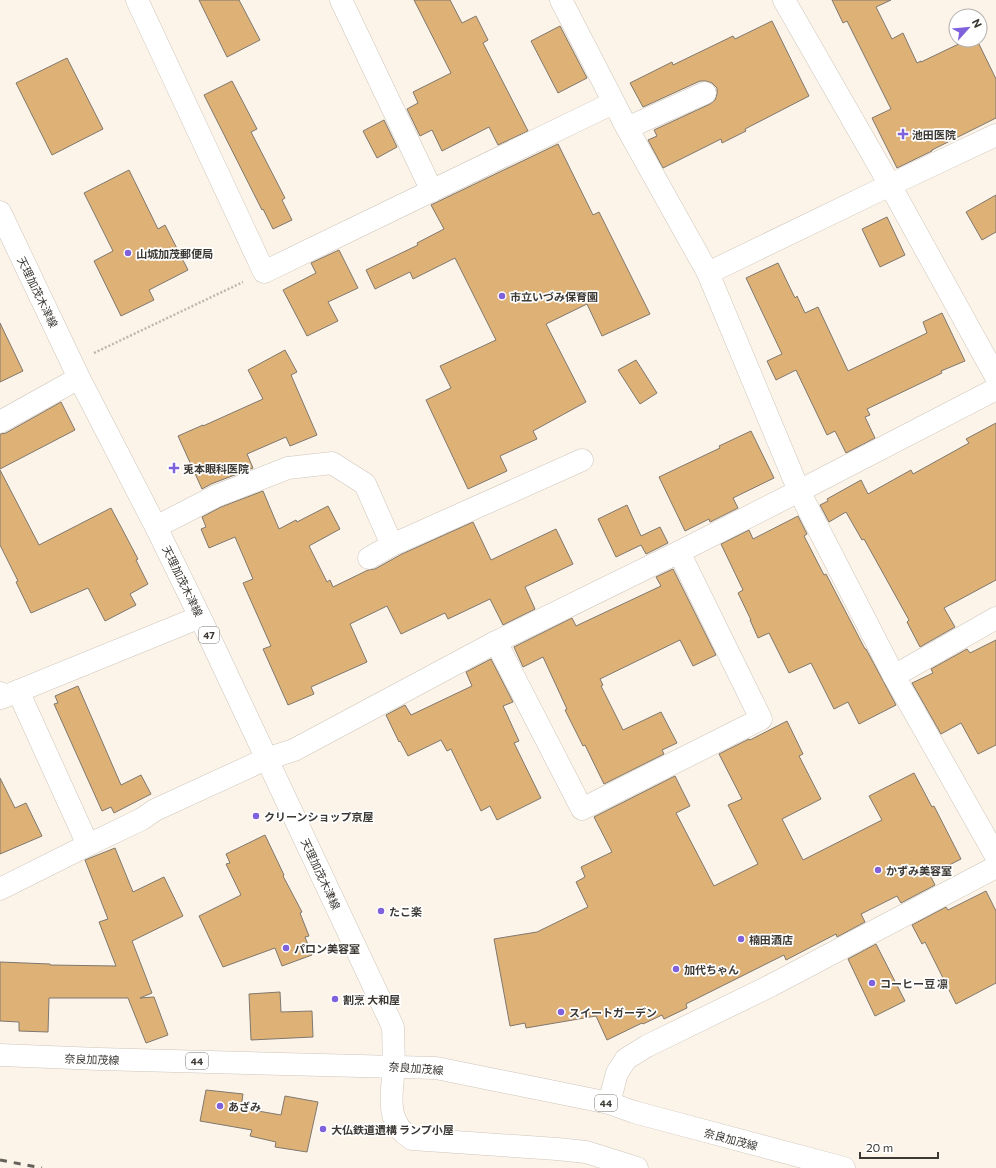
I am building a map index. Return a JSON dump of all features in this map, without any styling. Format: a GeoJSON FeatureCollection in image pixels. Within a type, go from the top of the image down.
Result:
{"type":"FeatureCollection","features":[{"type":"Feature","properties":{"kind":"street"},"geometry":{"type":"LineString","coordinates":[[138,0],[264,272],[613,103]]}},
{"type":"Feature","properties":{"kind":"street"},"geometry":{"type":"LineString","coordinates":[[341,0],[432,191]]}},
{"type":"Feature","properties":{"kind":"street"},"geometry":{"type":"LineString","coordinates":[[561,0],[626,128],[708,273],[799,491],[894,676],[996,856]]}},
{"type":"Feature","properties":{"kind":"street"},"geometry":{"type":"LineString","coordinates":[[784,0],[890,185],[996,377]]}},
{"type":"Feature","properties":{"kind":"street"},"geometry":{"type":"LineString","coordinates":[[626,128],[705,93]]}},
{"type":"Feature","properties":{"kind":"street"},"geometry":{"type":"LineString","coordinates":[[708,273],[996,135]]}},
{"type":"Feature","properties":{"kind":"street","name":"天理加茂木津線"},"geometry":{"type":"LineString","coordinates":[[0,212],[76,371],[156,527],[200,617],[393,1027],[394,1066],[391,1107],[394,1120],[406,1135],[412,1139],[557,1149],[592,1160],[637,1168]]}},
{"type":"Feature","properties":{"kind":"street"},"geometry":{"type":"LineString","coordinates":[[0,422],[76,371]]}},
{"type":"Feature","properties":{"kind":"street"},"geometry":{"type":"LineString","coordinates":[[0,889],[142,819],[155,810],[266,758],[294,750],[496,642],[679,552],[996,389]]}},
{"type":"Feature","properties":{"kind":"street"},"geometry":{"type":"LineString","coordinates":[[368,558],[392,545],[582,460]]}},
{"type":"Feature","properties":{"kind":"street"},"geometry":{"type":"LineString","coordinates":[[156,527],[216,496],[288,468],[332,463],[366,484],[392,545]]}},
{"type":"Feature","properties":{"kind":"street"},"geometry":{"type":"LineString","coordinates":[[496,642],[582,809],[761,719],[679,552]]}},
{"type":"Feature","properties":{"kind":"street"},"geometry":{"type":"LineString","coordinates":[[88,845],[9,692],[200,617]]}},
{"type":"Feature","properties":{"kind":"street"},"geometry":{"type":"LineString","coordinates":[[894,676],[996,618]]}},
{"type":"Feature","properties":{"kind":"street"},"geometry":{"type":"LineString","coordinates":[[609,1103],[617,1073],[626,1059],[647,1046],[770,986],[996,867]]}},
{"type":"Feature","properties":{"kind":"street","name":"奈良加茂線"},"geometry":{"type":"LineString","coordinates":[[0,1055],[436,1068],[609,1103],[634,1112],[812,1164],[844,1168]]}},
{"type":"Feature","properties":{"kind":"path"},"geometry":{"type":"LineString","coordinates":[[76,371],[264,272]]}},
{"type":"Feature","properties":{"kind":"building"},"geometry":{"type":"Polygon","coordinates":[[[199,0],[239,0],[260,40],[227,57],[199,0]]]}},
{"type":"Feature","properties":{"kind":"building"},"geometry":{"type":"Polygon","coordinates":[[[414,0],[450,0],[462,23],[476,16],[488,40],[483,43],[528,131],[498,145],[489,127],[442,151],[432,130],[420,136],[407,109],[418,103],[413,92],[451,73],[414,0]]]}},
{"type":"Feature","properties":{"kind":"building"},"geometry":{"type":"Polygon","coordinates":[[[832,0],[891,0],[876,7],[892,39],[903,33],[917,63],[950,48],[981,48],[996,79],[996,118],[897,168],[872,118],[891,109],[847,21],[843,23],[832,0]]]}},
{"type":"Feature","properties":{"kind":"building"},"geometry":{"type":"Polygon","coordinates":[[[772,21],[809,96],[745,129],[746,131],[722,143],[721,139],[663,168],[648,140],[657,136],[654,130],[710,104],[715,100],[717,88],[712,83],[700,81],[643,107],[630,83],[672,62],[673,65],[733,36],[735,39],[772,21]]]}},
{"type":"Feature","properties":{"kind":"building"},"geometry":{"type":"Polygon","coordinates":[[[560,26],[587,78],[558,93],[531,41],[560,26]]]}},
{"type":"Feature","properties":{"kind":"building"},"geometry":{"type":"Polygon","coordinates":[[[67,58],[103,129],[52,155],[16,83],[67,58]]]}},
{"type":"Feature","properties":{"kind":"building"},"geometry":{"type":"Polygon","coordinates":[[[232,81],[257,129],[251,132],[285,198],[282,200],[292,220],[273,229],[204,95],[232,81]]]}},
{"type":"Feature","properties":{"kind":"building"},"geometry":{"type":"Polygon","coordinates":[[[384,120],[397,147],[377,158],[363,131],[384,120]]]}},
{"type":"Feature","properties":{"kind":"building"},"geometry":{"type":"Polygon","coordinates":[[[558,144],[593,215],[599,212],[650,314],[602,336],[587,304],[546,324],[586,402],[533,431],[537,439],[500,456],[507,471],[468,489],[426,400],[451,388],[440,366],[496,340],[455,258],[413,279],[410,272],[375,289],[366,270],[418,245],[417,243],[444,229],[431,205],[558,144]]]}},
{"type":"Feature","properties":{"kind":"building"},"geometry":{"type":"Polygon","coordinates":[[[129,170],[158,229],[165,225],[188,270],[149,290],[154,300],[121,316],[94,261],[113,251],[84,193],[129,170]]]}},
{"type":"Feature","properties":{"kind":"building"},"geometry":{"type":"Polygon","coordinates":[[[996,195],[996,232],[982,240],[966,212],[996,195]]]}},
{"type":"Feature","properties":{"kind":"building"},"geometry":{"type":"Polygon","coordinates":[[[887,217],[905,255],[880,267],[862,229],[887,217]]]}},
{"type":"Feature","properties":{"kind":"building"},"geometry":{"type":"Polygon","coordinates":[[[339,250],[358,288],[328,302],[338,321],[307,336],[283,290],[316,273],[311,263],[339,250]]]}},
{"type":"Feature","properties":{"kind":"building"},"geometry":{"type":"Polygon","coordinates":[[[778,263],[795,298],[797,296],[805,313],[818,307],[848,371],[927,333],[923,322],[942,313],[965,361],[941,371],[942,373],[867,409],[870,415],[865,417],[875,438],[846,453],[835,431],[827,435],[796,370],[776,380],[767,361],[782,354],[746,278],[778,263]]]}},
{"type":"Feature","properties":{"kind":"building"},"geometry":{"type":"Polygon","coordinates":[[[0,323],[23,371],[0,382],[0,323]]]}},
{"type":"Feature","properties":{"kind":"building"},"geometry":{"type":"Polygon","coordinates":[[[285,350],[297,372],[291,375],[317,435],[290,446],[286,437],[247,454],[253,468],[202,489],[178,436],[263,399],[248,370],[285,350]]]}},
{"type":"Feature","properties":{"kind":"building"},"geometry":{"type":"Polygon","coordinates":[[[636,360],[657,393],[640,404],[618,370],[636,360]]]}},
{"type":"Feature","properties":{"kind":"building"},"geometry":{"type":"Polygon","coordinates":[[[61,402],[75,430],[0,469],[0,434],[6,433],[61,402]]]}},
{"type":"Feature","properties":{"kind":"building"},"geometry":{"type":"Polygon","coordinates":[[[996,423],[996,580],[944,608],[955,627],[920,647],[907,622],[909,620],[864,539],[862,540],[846,512],[829,522],[820,505],[828,501],[827,499],[861,480],[868,494],[911,470],[913,474],[969,443],[966,439],[996,423]]]}},
{"type":"Feature","properties":{"kind":"building"},"geometry":{"type":"Polygon","coordinates":[[[751,431],[774,478],[733,498],[738,508],[710,522],[709,519],[685,531],[659,477],[720,448],[719,446],[751,431]]]}},
{"type":"Feature","properties":{"kind":"building"},"geometry":{"type":"Polygon","coordinates":[[[0,470],[39,545],[111,508],[138,559],[136,560],[148,584],[130,594],[136,605],[105,621],[88,588],[31,613],[16,582],[18,581],[0,545],[0,470]]]}},
{"type":"Feature","properties":{"kind":"building"},"geometry":{"type":"Polygon","coordinates":[[[263,491],[279,529],[296,520],[297,522],[328,506],[340,529],[309,546],[327,582],[330,580],[333,587],[368,570],[375,569],[402,554],[473,522],[491,560],[556,529],[573,564],[525,587],[535,609],[503,625],[490,599],[448,619],[445,613],[401,634],[387,606],[350,624],[367,662],[311,687],[314,694],[288,705],[263,649],[271,646],[243,583],[253,579],[235,537],[209,548],[201,529],[206,527],[202,517],[221,507],[263,491]]]}},
{"type":"Feature","properties":{"kind":"building"},"geometry":{"type":"Polygon","coordinates":[[[627,505],[641,536],[660,527],[668,543],[646,554],[641,545],[616,557],[598,519],[627,505]]]}},
{"type":"Feature","properties":{"kind":"building"},"geometry":{"type":"Polygon","coordinates":[[[798,516],[807,534],[804,536],[824,575],[826,574],[896,705],[859,724],[848,702],[834,709],[811,663],[789,673],[769,633],[758,638],[738,593],[743,590],[721,544],[749,530],[753,539],[798,516]]]}},
{"type":"Feature","properties":{"kind":"building"},"geometry":{"type":"Polygon","coordinates":[[[673,569],[716,655],[693,666],[680,640],[600,679],[603,685],[601,686],[623,730],[661,712],[677,743],[662,750],[664,754],[604,784],[585,745],[583,746],[565,710],[567,709],[543,657],[523,667],[514,647],[572,618],[576,626],[661,586],[656,577],[673,569]]]}},
{"type":"Feature","properties":{"kind":"building"},"geometry":{"type":"Polygon","coordinates":[[[996,640],[996,745],[978,754],[961,723],[941,734],[912,683],[933,673],[931,669],[967,649],[970,653],[996,640]]]}},
{"type":"Feature","properties":{"kind":"building"},"geometry":{"type":"Polygon","coordinates":[[[491,659],[513,702],[503,706],[519,741],[514,743],[541,798],[497,820],[490,806],[481,811],[451,749],[447,751],[441,740],[408,756],[400,741],[399,742],[386,715],[405,705],[411,715],[472,686],[466,672],[491,659]]]}},
{"type":"Feature","properties":{"kind":"building"},"geometry":{"type":"Polygon","coordinates":[[[78,686],[121,785],[141,775],[151,794],[114,813],[111,807],[102,811],[54,704],[58,703],[55,696],[78,686]]]}},
{"type":"Feature","properties":{"kind":"building"},"geometry":{"type":"Polygon","coordinates":[[[787,721],[803,754],[799,756],[821,799],[782,819],[803,860],[882,820],[869,796],[914,773],[932,807],[934,806],[961,859],[930,875],[935,885],[901,903],[897,896],[861,914],[865,922],[837,937],[836,934],[786,960],[784,955],[686,1004],[687,1008],[664,1019],[662,1015],[607,1040],[596,1016],[526,1028],[525,1023],[510,1026],[494,939],[537,932],[588,907],[576,882],[585,877],[581,867],[612,852],[594,817],[675,776],[690,806],[676,813],[714,886],[758,864],[728,805],[742,799],[719,754],[787,721]]]}},
{"type":"Feature","properties":{"kind":"building"},"geometry":{"type":"Polygon","coordinates":[[[0,778],[15,808],[26,803],[42,836],[0,854],[0,778]]]}},
{"type":"Feature","properties":{"kind":"building"},"geometry":{"type":"Polygon","coordinates":[[[265,835],[284,875],[283,876],[302,912],[300,913],[309,936],[305,937],[312,955],[282,966],[275,948],[223,967],[199,916],[241,895],[226,864],[230,863],[226,854],[265,835]]]}},
{"type":"Feature","properties":{"kind":"building"},"geometry":{"type":"Polygon","coordinates":[[[115,848],[133,892],[164,877],[183,916],[132,941],[152,993],[140,998],[154,997],[168,1035],[146,1043],[128,998],[49,998],[48,1032],[19,1031],[19,1022],[0,1021],[0,962],[50,965],[116,966],[99,922],[108,919],[85,860],[115,848]]]}},
{"type":"Feature","properties":{"kind":"building"},"geometry":{"type":"Polygon","coordinates":[[[986,891],[996,911],[996,983],[956,1004],[925,942],[922,944],[912,925],[946,907],[948,910],[986,891]]]}},
{"type":"Feature","properties":{"kind":"building"},"geometry":{"type":"Polygon","coordinates":[[[876,944],[905,1001],[875,1016],[848,959],[876,944]]]}},
{"type":"Feature","properties":{"kind":"building"},"geometry":{"type":"Polygon","coordinates":[[[280,992],[281,1012],[312,1011],[313,1037],[251,1040],[249,994],[280,992]]]}},
{"type":"Feature","properties":{"kind":"building"},"geometry":{"type":"Polygon","coordinates":[[[206,1090],[243,1094],[241,1108],[281,1115],[285,1096],[318,1102],[307,1152],[275,1147],[276,1142],[250,1136],[252,1130],[200,1121],[206,1090]]]}},
{"type":"Feature","properties":{"kind":"railway"},"geometry":{"type":"LineString","coordinates":[[0,1160],[42,1168]]}},
{"type":"Feature","properties":{"kind":"place","name":"池田医院"},"geometry":{"type":"Point","coordinates":[903,134]}},
{"type":"Feature","properties":{"kind":"place","name":"山城加茂郵便局"},"geometry":{"type":"Point","coordinates":[128,253]}},
{"type":"Feature","properties":{"kind":"place","name":"市立いづみ保育園"},"geometry":{"type":"Point","coordinates":[502,296]}},
{"type":"Feature","properties":{"kind":"place","name":"兎本眼科医院"},"geometry":{"type":"Point","coordinates":[174,468]}},
{"type":"Feature","properties":{"kind":"place","name":"クリーンショップ京屋"},"geometry":{"type":"Point","coordinates":[256,816]}},
{"type":"Feature","properties":{"kind":"place","name":"かずみ美容室"},"geometry":{"type":"Point","coordinates":[878,870]}},
{"type":"Feature","properties":{"kind":"place","name":"たこ楽"},"geometry":{"type":"Point","coordinates":[381,911]}},
{"type":"Feature","properties":{"kind":"place","name":"楠田酒店"},"geometry":{"type":"Point","coordinates":[741,939]}},
{"type":"Feature","properties":{"kind":"place","name":"パロン美容室"},"geometry":{"type":"Point","coordinates":[286,948]}},
{"type":"Feature","properties":{"kind":"place","name":"加代ちゃん"},"geometry":{"type":"Point","coordinates":[676,969]}},
{"type":"Feature","properties":{"kind":"place","name":"コーヒー豆 凛"},"geometry":{"type":"Point","coordinates":[872,983]}},
{"type":"Feature","properties":{"kind":"place","name":"割烹 大和屋"},"geometry":{"type":"Point","coordinates":[335,999]}},
{"type":"Feature","properties":{"kind":"place","name":"スイートガーデン"},"geometry":{"type":"Point","coordinates":[561,1012]}},
{"type":"Feature","properties":{"kind":"place","name":"あざみ"},"geometry":{"type":"Point","coordinates":[220,1106]}},
{"type":"Feature","properties":{"kind":"place","name":"大仏鉄道遺構 ランプ小屋"},"geometry":{"type":"Point","coordinates":[323,1129]}}]}
